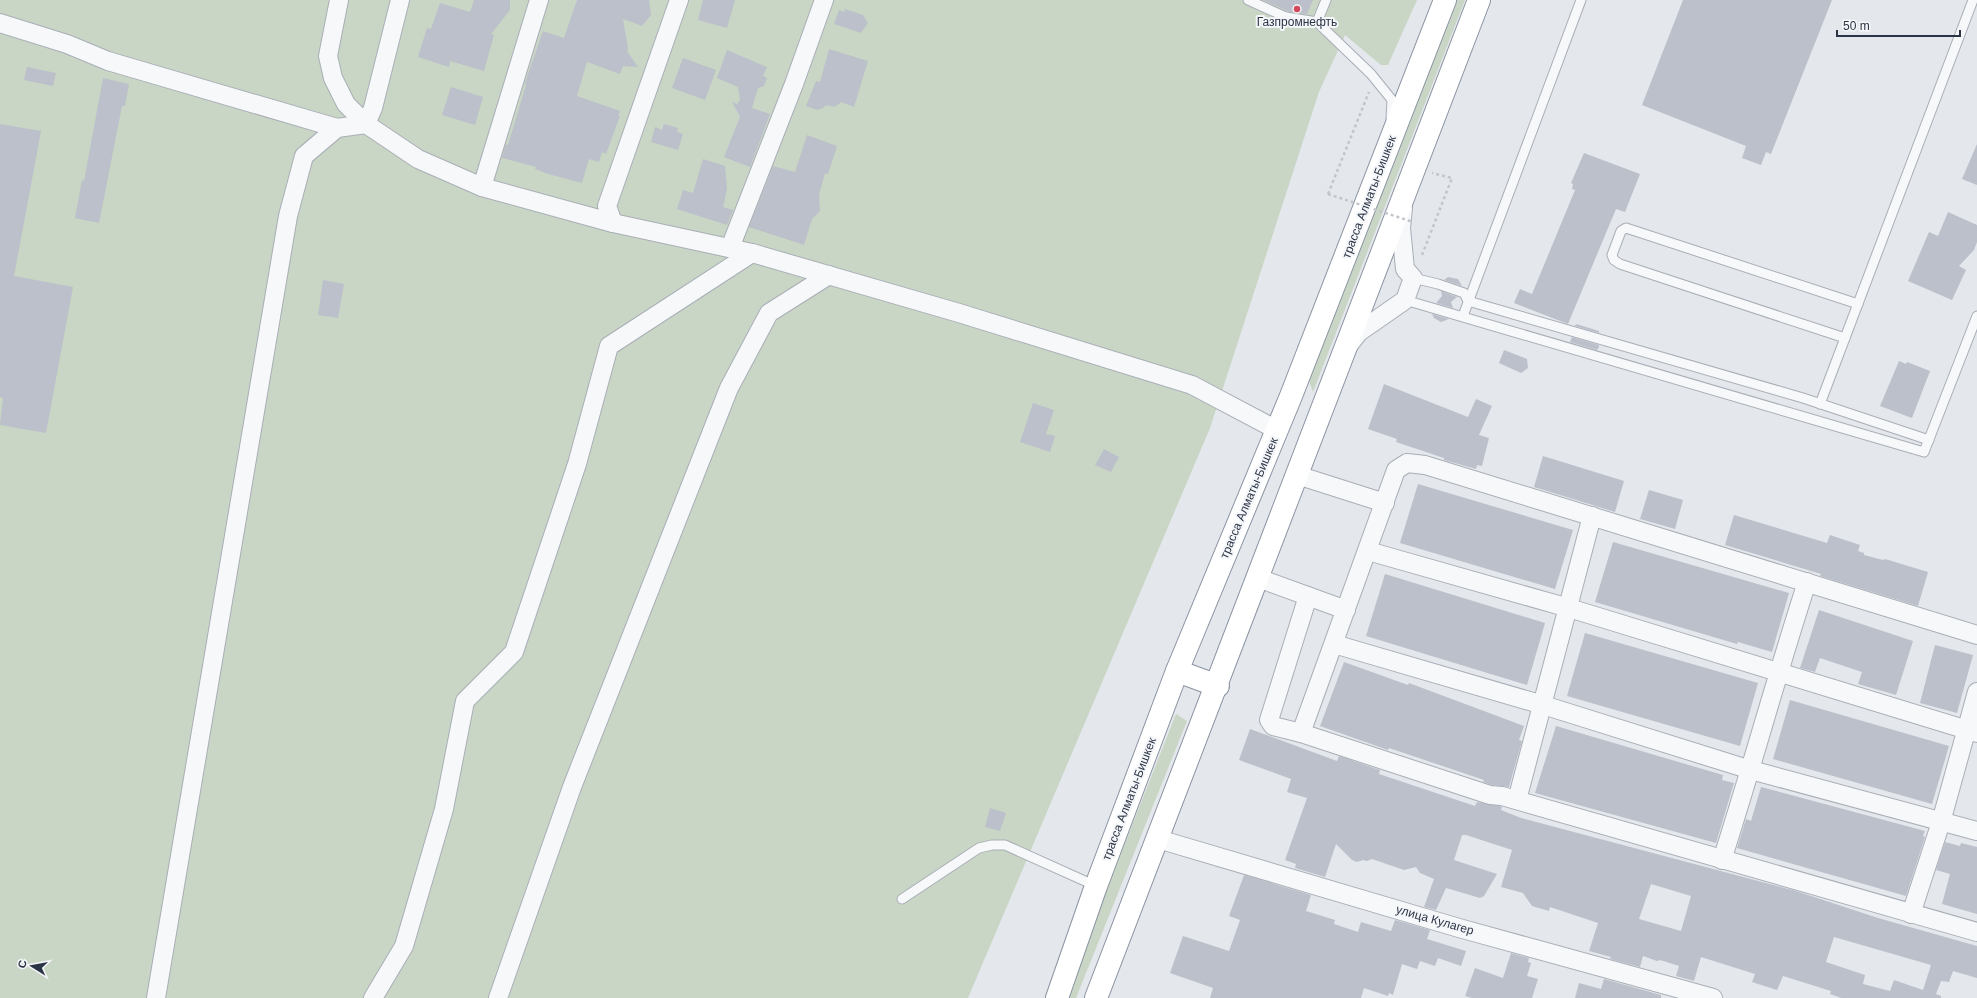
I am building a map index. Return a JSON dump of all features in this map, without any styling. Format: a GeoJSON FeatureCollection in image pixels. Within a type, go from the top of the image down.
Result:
{"type":"FeatureCollection","features":[{"type":"Feature","properties":{"kind":"highway","name":"трасса Алматы-Бишкек"},"geometry":{"type":"LineString","coordinates":[[1057,998],[1096,886],[1177,671],[1277,430],[1445,0]]}},
{"type":"Feature","properties":{"kind":"highway"},"geometry":{"type":"LineString","coordinates":[[1096,998],[1218,686],[1344,350],[1479,0]]}},
{"type":"Feature","properties":{"kind":"highway"},"geometry":{"type":"LineString","coordinates":[[1177,671],[1218,686]]}},
{"type":"Feature","properties":{"kind":"street"},"geometry":{"type":"LineString","coordinates":[[339,0],[328,56],[333,78],[346,104],[366,124],[418,159],[482,187],[613,223],[752,253],[1192,385],[1277,430]]}},
{"type":"Feature","properties":{"kind":"street"},"geometry":{"type":"LineString","coordinates":[[366,124],[373,108],[400,0]]}},
{"type":"Feature","properties":{"kind":"street"},"geometry":{"type":"LineString","coordinates":[[482,187],[539,0]]}},
{"type":"Feature","properties":{"kind":"street"},"geometry":{"type":"LineString","coordinates":[[613,223],[607,206],[679,0]]}},
{"type":"Feature","properties":{"kind":"street"},"geometry":{"type":"LineString","coordinates":[[730,248],[794,84],[824,0]]}},
{"type":"Feature","properties":{"kind":"street"},"geometry":{"type":"LineString","coordinates":[[0,23],[67,44],[108,61],[337,128],[366,124]]}},
{"type":"Feature","properties":{"kind":"street"},"geometry":{"type":"LineString","coordinates":[[156,998],[288,216],[304,156],[337,128]]}},
{"type":"Feature","properties":{"kind":"street"},"geometry":{"type":"LineString","coordinates":[[1344,350],[1359,332],[1405,300],[1413,278],[1405,269],[1402,235],[1404,194]]}},
{"type":"Feature","properties":{"kind":"street"},"geometry":{"type":"LineString","coordinates":[[373,998],[404,946],[444,809],[465,701],[514,652],[577,464],[609,346],[752,253]]}},
{"type":"Feature","properties":{"kind":"street"},"geometry":{"type":"LineString","coordinates":[[498,998],[572,787],[729,388],[769,313],[829,275]]}},
{"type":"Feature","properties":{"kind":"street"},"geometry":{"type":"LineString","coordinates":[[1301,733],[1396,470],[1407,463],[1425,465],[1977,635]]}},
{"type":"Feature","properties":{"kind":"street"},"geometry":{"type":"LineString","coordinates":[[1297,475],[1385,503]]}},
{"type":"Feature","properties":{"kind":"street"},"geometry":{"type":"LineString","coordinates":[[1517,800],[1569,608],[1592,516]]}},
{"type":"Feature","properties":{"kind":"street"},"geometry":{"type":"LineString","coordinates":[[1368,551],[1569,608],[1972,732]]}},
{"type":"Feature","properties":{"kind":"street"},"geometry":{"type":"LineString","coordinates":[[1258,578],[1346,610]]}},
{"type":"Feature","properties":{"kind":"street"},"geometry":{"type":"LineString","coordinates":[[1722,860],[1751,770],[1778,672],[1807,582]]}},
{"type":"Feature","properties":{"kind":"street"},"geometry":{"type":"LineString","coordinates":[[1308,596],[1270,720],[1273,726],[1301,733],[1490,795],[1502,796],[1517,800],[1977,932]]}},
{"type":"Feature","properties":{"kind":"street"},"geometry":{"type":"LineString","coordinates":[[1334,644],[1543,705],[1751,770],[1977,831]]}},
{"type":"Feature","properties":{"kind":"street"},"geometry":{"type":"LineString","coordinates":[[1911,914],[1972,732],[1977,692]]}},
{"type":"Feature","properties":{"kind":"street","name":"улица Кулагер"},"geometry":{"type":"LineString","coordinates":[[1158,839],[1459,928],[1713,998]]}},
{"type":"Feature","properties":{"kind":"lane"},"geometry":{"type":"LineString","coordinates":[[1248,0],[1286,18],[1317,22],[1375,79],[1392,100],[1391,140]]}},
{"type":"Feature","properties":{"kind":"lane"},"geometry":{"type":"LineString","coordinates":[[1317,22],[1326,0]]}},
{"type":"Feature","properties":{"kind":"lane"},"geometry":{"type":"LineString","coordinates":[[1463,316],[1581,0]]}},
{"type":"Feature","properties":{"kind":"lane"},"geometry":{"type":"LineString","coordinates":[[1820,404],[1973,0]]}},
{"type":"Feature","properties":{"kind":"lane"},"geometry":{"type":"LineString","coordinates":[[1845,338],[1620,264],[1614,260],[1612,255],[1621,231],[1626,228],[1858,304]]}},
{"type":"Feature","properties":{"kind":"lane"},"geometry":{"type":"LineString","coordinates":[[1413,278],[1438,284],[1464,293],[1468,301],[1820,404],[1929,440]]}},
{"type":"Feature","properties":{"kind":"lane"},"geometry":{"type":"LineString","coordinates":[[1405,300],[1924,452],[1977,316]]}},
{"type":"Feature","properties":{"kind":"lane"},"geometry":{"type":"LineString","coordinates":[[902,899],[979,848],[992,845],[1005,845],[1096,886]]}},
{"type":"Feature","properties":{"kind":"path"},"geometry":{"type":"LineString","coordinates":[[1375,79],[1328,194],[1413,222]]}},
{"type":"Feature","properties":{"kind":"path"},"geometry":{"type":"LineString","coordinates":[[1413,278],[1452,178],[1432,173]]}},
{"type":"Feature","properties":{"kind":"green space"},"geometry":{"type":"Polygon","coordinates":[[[0,0],[1417,0],[1388,65],[1381,65],[1345,35],[1319,92],[1210,428],[968,998],[0,998],[0,0]]]}},
{"type":"Feature","properties":{"kind":"green space"},"geometry":{"type":"Polygon","coordinates":[[[1455,0],[1465,0],[1313,392],[1309,381],[1455,0]]]}},
{"type":"Feature","properties":{"kind":"green space"},"geometry":{"type":"Polygon","coordinates":[[[1176,714],[1187,721],[1076,998],[1064,998],[1176,714]]]}},
{"type":"Feature","properties":{"kind":"building"},"geometry":{"type":"Polygon","coordinates":[[[474,0],[510,0],[510,10],[491,34],[494,35],[484,71],[450,61],[449,67],[418,57],[427,28],[431,29],[440,3],[470,12],[474,0]]]}},
{"type":"Feature","properties":{"kind":"building"},"geometry":{"type":"Polygon","coordinates":[[[577,0],[649,0],[651,15],[642,26],[623,19],[628,48],[627,51],[638,67],[623,66],[620,74],[587,62],[577,96],[620,111],[618,116],[620,116],[606,154],[602,152],[599,162],[589,159],[582,183],[548,174],[535,169],[536,167],[502,158],[506,144],[508,145],[526,85],[525,83],[543,31],[564,38],[577,0]]]}},
{"type":"Feature","properties":{"kind":"building"},"geometry":{"type":"Polygon","coordinates":[[[703,0],[735,0],[727,28],[698,20],[703,0]]]}},
{"type":"Feature","properties":{"kind":"building","name":"Газпромнефть"},"geometry":{"type":"Polygon","coordinates":[[[1263,0],[1313,0],[1307,14],[1290,12],[1263,0]]]}},
{"type":"Feature","properties":{"kind":"building"},"geometry":{"type":"Polygon","coordinates":[[[1683,0],[1832,0],[1771,154],[1766,152],[1761,165],[1742,158],[1746,146],[1642,105],[1683,0]]]}},
{"type":"Feature","properties":{"kind":"building"},"geometry":{"type":"Polygon","coordinates":[[[845,9],[863,15],[868,23],[861,33],[834,24],[839,10],[844,12],[845,9]]]}},
{"type":"Feature","properties":{"kind":"building"},"geometry":{"type":"Polygon","coordinates":[[[829,49],[868,61],[854,107],[841,102],[835,107],[826,105],[817,110],[806,106],[816,81],[820,82],[829,49]]]}},
{"type":"Feature","properties":{"kind":"building"},"geometry":{"type":"Polygon","coordinates":[[[727,50],[767,67],[763,76],[767,78],[764,86],[758,88],[752,108],[770,114],[750,167],[724,157],[740,117],[732,102],[737,104],[740,100],[738,87],[717,78],[727,50]]]}},
{"type":"Feature","properties":{"kind":"building"},"geometry":{"type":"Polygon","coordinates":[[[683,58],[716,70],[705,100],[672,88],[683,58]]]}},
{"type":"Feature","properties":{"kind":"building"},"geometry":{"type":"Polygon","coordinates":[[[27,67],[56,73],[53,86],[24,80],[27,67]]]}},
{"type":"Feature","properties":{"kind":"building"},"geometry":{"type":"Polygon","coordinates":[[[103,78],[129,84],[125,106],[122,106],[99,223],[75,218],[82,180],[84,181],[103,78]]]}},
{"type":"Feature","properties":{"kind":"building"},"geometry":{"type":"Polygon","coordinates":[[[451,87],[483,97],[475,125],[442,115],[451,87]]]}},
{"type":"Feature","properties":{"kind":"building"},"geometry":{"type":"Polygon","coordinates":[[[0,124],[41,131],[14,276],[73,287],[46,433],[0,425],[3,398],[0,397],[0,124]]]}},
{"type":"Feature","properties":{"kind":"building"},"geometry":{"type":"Polygon","coordinates":[[[664,124],[678,128],[677,132],[683,134],[678,150],[651,142],[655,127],[662,130],[664,124]]]}},
{"type":"Feature","properties":{"kind":"building"},"geometry":{"type":"Polygon","coordinates":[[[807,135],[837,146],[828,174],[825,173],[819,195],[820,211],[812,219],[804,245],[749,227],[773,166],[795,172],[807,135]]]}},
{"type":"Feature","properties":{"kind":"building"},"geometry":{"type":"Polygon","coordinates":[[[1977,144],[1977,185],[1962,179],[1977,144]]]}},
{"type":"Feature","properties":{"kind":"building"},"geometry":{"type":"Polygon","coordinates":[[[1584,153],[1640,174],[1625,212],[1616,209],[1568,324],[1514,303],[1520,289],[1532,294],[1575,190],[1572,189],[1573,184],[1571,183],[1584,153]]]}},
{"type":"Feature","properties":{"kind":"building"},"geometry":{"type":"Polygon","coordinates":[[[703,159],[725,166],[727,189],[723,207],[733,210],[727,225],[677,209],[683,190],[693,193],[703,159]]]}},
{"type":"Feature","properties":{"kind":"building"},"geometry":{"type":"Polygon","coordinates":[[[1948,212],[1977,225],[1977,242],[1974,250],[1959,266],[1966,270],[1952,300],[1908,281],[1929,232],[1938,236],[1948,212]]]}},
{"type":"Feature","properties":{"kind":"building"},"geometry":{"type":"Polygon","coordinates":[[[1448,277],[1458,279],[1462,286],[1444,280],[1448,277]]]}},
{"type":"Feature","properties":{"kind":"building"},"geometry":{"type":"Polygon","coordinates":[[[323,280],[344,284],[338,318],[318,315],[323,280]]]}},
{"type":"Feature","properties":{"kind":"building"},"geometry":{"type":"Polygon","coordinates":[[[1441,291],[1457,297],[1451,302],[1453,308],[1436,303],[1442,296],[1441,291]]]}},
{"type":"Feature","properties":{"kind":"building"},"geometry":{"type":"Polygon","coordinates":[[[1432,314],[1449,319],[1441,322],[1434,318],[1432,314]]]}},
{"type":"Feature","properties":{"kind":"building"},"geometry":{"type":"Polygon","coordinates":[[[1576,324],[1599,331],[1599,333],[1575,326],[1576,324]]]}},
{"type":"Feature","properties":{"kind":"building"},"geometry":{"type":"Polygon","coordinates":[[[1572,337],[1599,345],[1599,347],[1597,350],[1570,342],[1572,337]]]}},
{"type":"Feature","properties":{"kind":"building"},"geometry":{"type":"Polygon","coordinates":[[[1504,350],[1527,359],[1528,368],[1521,373],[1499,363],[1504,350]]]}},
{"type":"Feature","properties":{"kind":"building"},"geometry":{"type":"Polygon","coordinates":[[[1899,361],[1906,364],[1907,362],[1930,371],[1912,418],[1880,406],[1899,361]]]}},
{"type":"Feature","properties":{"kind":"building"},"geometry":{"type":"Polygon","coordinates":[[[1384,384],[1468,417],[1476,399],[1492,406],[1479,435],[1489,438],[1482,466],[1477,465],[1476,469],[1444,460],[1444,458],[1396,442],[1397,439],[1368,429],[1384,384]]]}},
{"type":"Feature","properties":{"kind":"building"},"geometry":{"type":"Polygon","coordinates":[[[1033,403],[1054,410],[1046,434],[1055,436],[1050,452],[1020,442],[1033,403]]]}},
{"type":"Feature","properties":{"kind":"building"},"geometry":{"type":"Polygon","coordinates":[[[1104,449],[1119,457],[1111,472],[1095,465],[1104,449]]]}},
{"type":"Feature","properties":{"kind":"building"},"geometry":{"type":"Polygon","coordinates":[[[1543,456],[1624,481],[1615,512],[1534,487],[1543,456]]]}},
{"type":"Feature","properties":{"kind":"building"},"geometry":{"type":"Polygon","coordinates":[[[1418,484],[1573,530],[1555,589],[1400,543],[1418,484]]]}},
{"type":"Feature","properties":{"kind":"building"},"geometry":{"type":"Polygon","coordinates":[[[1649,490],[1683,500],[1675,529],[1640,519],[1649,490]]]}},
{"type":"Feature","properties":{"kind":"building"},"geometry":{"type":"Polygon","coordinates":[[[1734,515],[1827,543],[1830,535],[1860,545],[1858,551],[1864,553],[1864,555],[1883,560],[1885,559],[1928,572],[1918,606],[1820,576],[1821,574],[1725,545],[1734,515]]]}},
{"type":"Feature","properties":{"kind":"building"},"geometry":{"type":"Polygon","coordinates":[[[1613,542],[1789,593],[1772,652],[1738,642],[1737,644],[1595,602],[1613,542]]]}},
{"type":"Feature","properties":{"kind":"building"},"geometry":{"type":"Polygon","coordinates":[[[1385,574],[1545,623],[1527,685],[1366,636],[1385,574]]]}},
{"type":"Feature","properties":{"kind":"building"},"geometry":{"type":"Polygon","coordinates":[[[1819,610],[1913,641],[1896,695],[1858,684],[1862,672],[1820,658],[1815,672],[1800,668],[1819,610]]]}},
{"type":"Feature","properties":{"kind":"building"},"geometry":{"type":"Polygon","coordinates":[[[1585,633],[1758,683],[1740,746],[1567,696],[1585,633]]]}},
{"type":"Feature","properties":{"kind":"building"},"geometry":{"type":"Polygon","coordinates":[[[1935,645],[1973,655],[1957,713],[1920,703],[1935,645]]]}},
{"type":"Feature","properties":{"kind":"building"},"geometry":{"type":"Polygon","coordinates":[[[1344,662],[1408,685],[1409,683],[1524,726],[1519,740],[1522,741],[1509,787],[1492,785],[1483,782],[1484,780],[1389,748],[1388,750],[1320,726],[1344,662]]]}},
{"type":"Feature","properties":{"kind":"building"},"geometry":{"type":"Polygon","coordinates":[[[1790,700],[1949,746],[1932,804],[1773,759],[1790,700]]]}},
{"type":"Feature","properties":{"kind":"building"},"geometry":{"type":"Polygon","coordinates":[[[1556,726],[1723,775],[1722,780],[1734,783],[1716,843],[1535,793],[1556,726]]]}},
{"type":"Feature","properties":{"kind":"building"},"geometry":{"type":"Polygon","coordinates":[[[1250,729],[1337,761],[1339,756],[1380,770],[1379,774],[1475,806],[1477,802],[1500,806],[1502,807],[1501,810],[1521,818],[1796,891],[1878,918],[1977,946],[1977,978],[1953,971],[1949,982],[1941,981],[1936,994],[1941,996],[1941,998],[1841,998],[1830,994],[1831,991],[1783,976],[1777,990],[1752,982],[1755,974],[1701,957],[1694,981],[1676,976],[1679,966],[1660,960],[1657,961],[1643,956],[1640,967],[1610,959],[1611,957],[1589,951],[1598,923],[1550,907],[1549,911],[1532,906],[1523,893],[1501,887],[1512,850],[1466,835],[1462,835],[1454,860],[1497,874],[1484,896],[1480,898],[1446,888],[1436,910],[1424,907],[1434,879],[1420,873],[1416,867],[1404,870],[1372,859],[1357,862],[1352,860],[1336,844],[1325,877],[1295,868],[1296,864],[1285,860],[1307,798],[1287,792],[1291,779],[1239,760],[1250,729]],[[1651,884],[1639,919],[1681,931],[1691,896],[1651,884]],[[1834,937],[1826,962],[1865,975],[1863,984],[1890,991],[1894,980],[1923,990],[1931,965],[1834,937]]]}},
{"type":"Feature","properties":{"kind":"building"},"geometry":{"type":"Polygon","coordinates":[[[1761,787],[1925,831],[1923,836],[1925,837],[1906,896],[1737,848],[1746,819],[1751,821],[1761,787]]]}},
{"type":"Feature","properties":{"kind":"building"},"geometry":{"type":"Polygon","coordinates":[[[990,808],[1006,813],[1000,831],[985,827],[990,808]]]}},
{"type":"Feature","properties":{"kind":"building"},"geometry":{"type":"Polygon","coordinates":[[[1945,842],[1960,846],[1961,843],[1977,847],[1977,914],[1942,904],[1950,874],[1936,870],[1945,842]]]}},
{"type":"Feature","properties":{"kind":"building"},"geometry":{"type":"Polygon","coordinates":[[[1244,875],[1311,895],[1306,911],[1335,920],[1334,924],[1358,932],[1361,922],[1391,931],[1395,920],[1430,930],[1427,939],[1466,951],[1461,966],[1438,958],[1435,966],[1420,961],[1417,969],[1402,964],[1393,995],[1389,993],[1388,996],[1364,988],[1361,998],[1210,998],[1213,988],[1170,973],[1183,936],[1229,951],[1240,920],[1229,916],[1244,875]]]}},
{"type":"Feature","properties":{"kind":"building"},"geometry":{"type":"Polygon","coordinates":[[[1511,953],[1529,958],[1528,962],[1531,963],[1527,976],[1538,979],[1532,998],[1472,998],[1465,996],[1475,968],[1503,978],[1511,953]]]}},
{"type":"Feature","properties":{"kind":"building"},"geometry":{"type":"Polygon","coordinates":[[[1604,979],[1661,995],[1661,998],[1575,998],[1579,983],[1601,989],[1604,979]]]}},
{"type":"Feature","properties":{"kind":"place","name":"Газпромнефть"},"geometry":{"type":"Point","coordinates":[1297,9]}}]}
